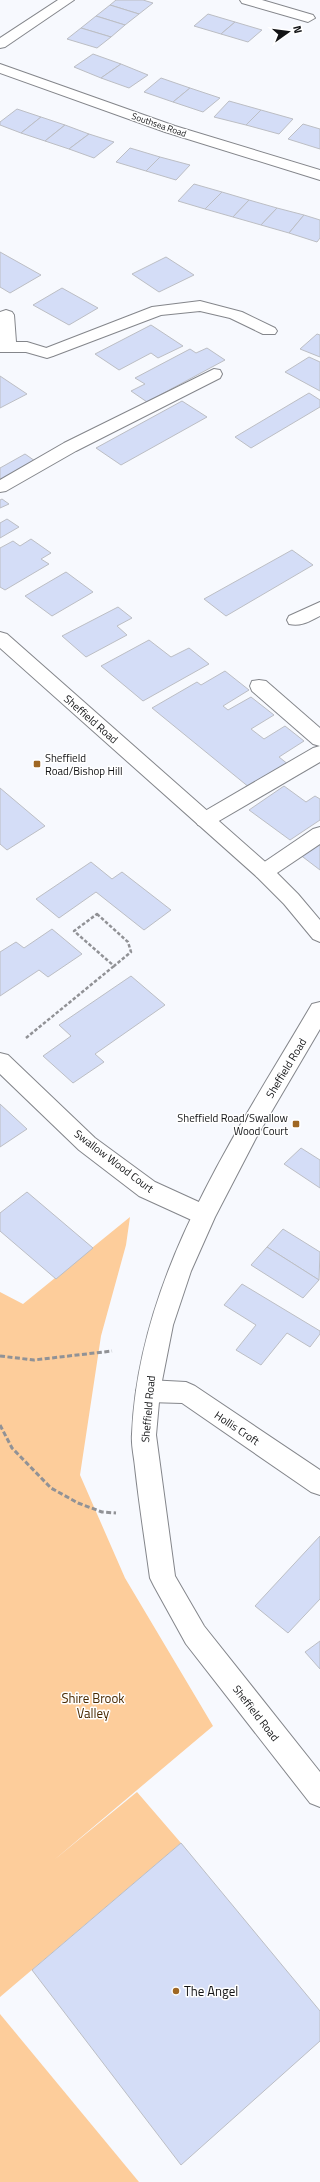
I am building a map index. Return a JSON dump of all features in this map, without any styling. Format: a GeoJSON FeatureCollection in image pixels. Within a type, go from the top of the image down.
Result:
{"type":"FeatureCollection","features":[{"type":"Feature","properties":{"kind":"main road"},"geometry":{"type":"LineString","coordinates":[[0,44],[67,0]]}},
{"type":"Feature","properties":{"kind":"main road"},"geometry":{"type":"LineString","coordinates":[[247,0],[308,18]]}},
{"type":"Feature","properties":{"kind":"main road","name":"Southsea Road"},"geometry":{"type":"LineString","coordinates":[[0,68],[170,129],[320,175]]}},
{"type":"Feature","properties":{"kind":"main road"},"geometry":{"type":"LineString","coordinates":[[6,315],[4,346],[27,347],[47,353],[158,310],[200,306],[236,315],[269,331]]}},
{"type":"Feature","properties":{"kind":"main road"},"geometry":{"type":"LineString","coordinates":[[0,487],[70,447],[214,374]]}},
{"type":"Feature","properties":{"kind":"main road"},"geometry":{"type":"LineString","coordinates":[[296,620],[320,608]]}},
{"type":"Feature","properties":{"kind":"main road","name":"Sheffield Road"},"geometry":{"type":"LineString","coordinates":[[0,638],[264,872],[296,905],[320,934]]}},
{"type":"Feature","properties":{"kind":"main road"},"geometry":{"type":"LineString","coordinates":[[259,686],[320,739]]}},
{"type":"Feature","properties":{"kind":"main road"},"geometry":{"type":"LineString","coordinates":[[206,820],[320,754]]}},
{"type":"Feature","properties":{"kind":"main road"},"geometry":{"type":"LineString","coordinates":[[264,872],[320,834]]}},
{"type":"Feature","properties":{"kind":"main road","name":"Sheffield Road"},"geometry":{"type":"LineString","coordinates":[[320,1010],[248,1132],[204,1215],[179,1271],[160,1325],[148,1392],[144,1435],[148,1484],[153,1507],[163,1578],[195,1635],[320,1794]]}},
{"type":"Feature","properties":{"kind":"main road","name":"Swallow Wood Court"},"geometry":{"type":"LineString","coordinates":[[0,1061],[87,1144],[147,1189],[204,1215]]}},
{"type":"Feature","properties":{"kind":"main road","name":"Hollis Croft"},"geometry":{"type":"LineString","coordinates":[[148,1392],[186,1393],[320,1484]]}},
{"type":"Feature","properties":{"kind":"path"},"geometry":{"type":"LineString","coordinates":[[24,1040],[114,966],[131,952],[128,942],[97,914],[74,931],[114,966]]}},
{"type":"Feature","properties":{"kind":"path"},"geometry":{"type":"LineString","coordinates":[[0,1356],[34,1360],[112,1351]]}},
{"type":"Feature","properties":{"kind":"path"},"geometry":{"type":"LineString","coordinates":[[0,1425],[12,1448],[51,1488],[78,1503],[102,1512],[117,1513],[153,1507]]}},
{"type":"Feature","properties":{"kind":"green space","name":"Shire Brook Valley"},"geometry":{"type":"Polygon","coordinates":[[[130,1217],[126,1245],[101,1336],[80,1475],[125,1578],[213,1726],[54,1860],[137,1792],[181,1843],[0,1997],[0,1292],[23,1304],[130,1217]]]}},
{"type":"Feature","properties":{"kind":"green space"},"geometry":{"type":"Polygon","coordinates":[[[0,2014],[139,2182],[0,2182],[0,2014]]]}},
{"type":"Feature","properties":{"kind":"building"},"geometry":{"type":"Polygon","coordinates":[[[116,0],[143,0],[153,3],[139,14],[110,5],[116,0]]]}},
{"type":"Feature","properties":{"kind":"building"},"geometry":{"type":"Polygon","coordinates":[[[110,5],[139,14],[125,25],[96,16],[110,5]]]}},
{"type":"Feature","properties":{"kind":"building"},"geometry":{"type":"Polygon","coordinates":[[[208,14],[235,22],[221,34],[194,26],[208,14]]]}},
{"type":"Feature","properties":{"kind":"building"},"geometry":{"type":"Polygon","coordinates":[[[96,16],[125,25],[111,37],[81,28],[96,16]]]}},
{"type":"Feature","properties":{"kind":"building"},"geometry":{"type":"Polygon","coordinates":[[[235,22],[262,30],[248,42],[221,34],[235,22]]]}},
{"type":"Feature","properties":{"kind":"building"},"geometry":{"type":"Polygon","coordinates":[[[81,28],[111,37],[97,48],[67,39],[81,28]]]}},
{"type":"Feature","properties":{"kind":"building"},"geometry":{"type":"Polygon","coordinates":[[[93,54],[121,64],[101,78],[74,67],[93,54]]]}},
{"type":"Feature","properties":{"kind":"building"},"geometry":{"type":"Polygon","coordinates":[[[121,64],[148,75],[129,88],[101,78],[121,64]]]}},
{"type":"Feature","properties":{"kind":"building"},"geometry":{"type":"Polygon","coordinates":[[[161,78],[190,88],[173,102],[144,92],[161,78]]]}},
{"type":"Feature","properties":{"kind":"building"},"geometry":{"type":"Polygon","coordinates":[[[190,88],[220,98],[203,112],[173,102],[190,88]]]}},
{"type":"Feature","properties":{"kind":"building"},"geometry":{"type":"Polygon","coordinates":[[[229,101],[261,110],[246,125],[214,117],[229,101]]]}},
{"type":"Feature","properties":{"kind":"building"},"geometry":{"type":"Polygon","coordinates":[[[17,109],[41,117],[21,133],[0,125],[0,122],[17,109]]]}},
{"type":"Feature","properties":{"kind":"building"},"geometry":{"type":"Polygon","coordinates":[[[261,110],[293,119],[279,134],[246,125],[261,110]]]}},
{"type":"Feature","properties":{"kind":"building"},"geometry":{"type":"Polygon","coordinates":[[[41,117],[65,125],[45,141],[21,133],[41,117]]]}},
{"type":"Feature","properties":{"kind":"building"},"geometry":{"type":"Polygon","coordinates":[[[303,124],[320,129],[320,149],[288,139],[303,124]]]}},
{"type":"Feature","properties":{"kind":"building"},"geometry":{"type":"Polygon","coordinates":[[[65,125],[89,134],[69,149],[45,141],[65,125]]]}},
{"type":"Feature","properties":{"kind":"building"},"geometry":{"type":"Polygon","coordinates":[[[89,134],[114,142],[94,158],[69,149],[89,134]]]}},
{"type":"Feature","properties":{"kind":"building"},"geometry":{"type":"Polygon","coordinates":[[[130,148],[160,157],[146,171],[116,162],[130,148]]]}},
{"type":"Feature","properties":{"kind":"building"},"geometry":{"type":"Polygon","coordinates":[[[160,157],[190,165],[176,180],[146,171],[160,157]]]}},
{"type":"Feature","properties":{"kind":"building"},"geometry":{"type":"Polygon","coordinates":[[[194,184],[222,192],[205,209],[178,201],[194,184]]]}},
{"type":"Feature","properties":{"kind":"building"},"geometry":{"type":"Polygon","coordinates":[[[222,192],[249,200],[233,217],[205,209],[222,192]]]}},
{"type":"Feature","properties":{"kind":"building"},"geometry":{"type":"Polygon","coordinates":[[[249,200],[277,208],[261,225],[233,217],[249,200]]]}},
{"type":"Feature","properties":{"kind":"building"},"geometry":{"type":"Polygon","coordinates":[[[277,208],[304,215],[289,233],[261,225],[277,208]]]}},
{"type":"Feature","properties":{"kind":"building"},"geometry":{"type":"Polygon","coordinates":[[[304,215],[320,220],[320,238],[317,242],[289,233],[304,215]]]}},
{"type":"Feature","properties":{"kind":"building"},"geometry":{"type":"Polygon","coordinates":[[[0,252],[41,275],[10,293],[0,287],[0,252]]]}},
{"type":"Feature","properties":{"kind":"building"},"geometry":{"type":"Polygon","coordinates":[[[166,257],[194,275],[159,292],[132,274],[166,257]]]}},
{"type":"Feature","properties":{"kind":"building"},"geometry":{"type":"Polygon","coordinates":[[[62,288],[98,308],[69,325],[33,305],[62,288]]]}},
{"type":"Feature","properties":{"kind":"building"},"geometry":{"type":"Polygon","coordinates":[[[151,325],[183,346],[158,358],[151,353],[119,370],[95,354],[151,325]]]}},
{"type":"Feature","properties":{"kind":"building"},"geometry":{"type":"Polygon","coordinates":[[[317,334],[320,335],[320,357],[300,349],[317,334]]]}},
{"type":"Feature","properties":{"kind":"building"},"geometry":{"type":"Polygon","coordinates":[[[207,348],[225,360],[147,402],[131,391],[145,384],[135,378],[190,349],[196,353],[207,348]]]}},
{"type":"Feature","properties":{"kind":"building"},"geometry":{"type":"Polygon","coordinates":[[[309,357],[320,362],[320,391],[285,372],[309,357]]]}},
{"type":"Feature","properties":{"kind":"building"},"geometry":{"type":"Polygon","coordinates":[[[0,376],[27,394],[0,408],[0,376]]]}},
{"type":"Feature","properties":{"kind":"building"},"geometry":{"type":"Polygon","coordinates":[[[309,393],[320,400],[320,407],[251,448],[235,437],[309,393]]]}},
{"type":"Feature","properties":{"kind":"building"},"geometry":{"type":"Polygon","coordinates":[[[182,401],[207,417],[121,465],[96,448],[182,401]]]}},
{"type":"Feature","properties":{"kind":"building"},"geometry":{"type":"Polygon","coordinates":[[[25,454],[38,463],[0,484],[0,468],[25,454]]]}},
{"type":"Feature","properties":{"kind":"building"},"geometry":{"type":"Polygon","coordinates":[[[2,499],[9,504],[0,508],[0,500],[2,499]]]}},
{"type":"Feature","properties":{"kind":"building"},"geometry":{"type":"Polygon","coordinates":[[[7,519],[19,527],[0,538],[0,523],[7,519]]]}},
{"type":"Feature","properties":{"kind":"building"},"geometry":{"type":"Polygon","coordinates":[[[31,539],[51,553],[41,559],[49,564],[5,590],[0,587],[0,548],[13,541],[20,546],[31,539]]]}},
{"type":"Feature","properties":{"kind":"building"},"geometry":{"type":"Polygon","coordinates":[[[292,550],[313,565],[226,616],[204,599],[292,550]]]}},
{"type":"Feature","properties":{"kind":"building"},"geometry":{"type":"Polygon","coordinates":[[[66,572],[93,592],[52,616],[25,596],[66,572]]]}},
{"type":"Feature","properties":{"kind":"building"},"geometry":{"type":"Polygon","coordinates":[[[118,607],[132,618],[117,626],[127,635],[86,657],[62,636],[118,607]]]}},
{"type":"Feature","properties":{"kind":"building"},"geometry":{"type":"Polygon","coordinates":[[[149,640],[171,657],[189,648],[209,664],[143,701],[101,666],[149,640]]]}},
{"type":"Feature","properties":{"kind":"building"},"geometry":{"type":"Polygon","coordinates":[[[225,671],[249,690],[223,706],[228,710],[251,697],[274,715],[251,729],[264,739],[285,726],[304,741],[279,757],[289,765],[250,788],[152,708],[197,682],[201,685],[225,671]]]}},
{"type":"Feature","properties":{"kind":"building"},"geometry":{"type":"Polygon","coordinates":[[[284,786],[306,802],[315,796],[320,799],[320,820],[290,840],[249,810],[284,786]]]}},
{"type":"Feature","properties":{"kind":"building"},"geometry":{"type":"Polygon","coordinates":[[[0,788],[45,826],[7,850],[0,844],[0,788]]]}},
{"type":"Feature","properties":{"kind":"building"},"geometry":{"type":"Polygon","coordinates":[[[320,840],[320,870],[299,854],[320,840]]]}},
{"type":"Feature","properties":{"kind":"building"},"geometry":{"type":"Polygon","coordinates":[[[91,862],[112,879],[122,872],[171,910],[144,930],[96,892],[59,918],[36,899],[91,862]]]}},
{"type":"Feature","properties":{"kind":"building"},"geometry":{"type":"Polygon","coordinates":[[[52,929],[82,954],[48,977],[39,970],[0,996],[0,952],[16,942],[24,948],[52,929]]]}},
{"type":"Feature","properties":{"kind":"building"},"geometry":{"type":"Polygon","coordinates":[[[131,976],[165,1005],[95,1054],[104,1062],[73,1083],[43,1056],[71,1036],[59,1025],[131,976]]]}},
{"type":"Feature","properties":{"kind":"building"},"geometry":{"type":"Polygon","coordinates":[[[0,1104],[27,1129],[0,1147],[0,1104]]]}},
{"type":"Feature","properties":{"kind":"building"},"geometry":{"type":"Polygon","coordinates":[[[301,1148],[320,1160],[320,1188],[284,1164],[301,1148]]]}},
{"type":"Feature","properties":{"kind":"building"},"geometry":{"type":"Polygon","coordinates":[[[27,1192],[93,1248],[56,1279],[0,1231],[0,1213],[27,1192]]]}},
{"type":"Feature","properties":{"kind":"building"},"geometry":{"type":"Polygon","coordinates":[[[283,1229],[320,1252],[319,1280],[267,1247],[283,1229]]]}},
{"type":"Feature","properties":{"kind":"building"},"geometry":{"type":"Polygon","coordinates":[[[267,1247],[319,1280],[303,1298],[251,1265],[267,1247]]]}},
{"type":"Feature","properties":{"kind":"building"},"geometry":{"type":"Polygon","coordinates":[[[242,1284],[320,1331],[320,1334],[310,1347],[287,1333],[261,1365],[236,1350],[256,1325],[224,1305],[242,1284]]]}},
{"type":"Feature","properties":{"kind":"building"},"geometry":{"type":"Polygon","coordinates":[[[320,1536],[320,1599],[288,1633],[255,1606],[320,1536]]]}},
{"type":"Feature","properties":{"kind":"building"},"geometry":{"type":"Polygon","coordinates":[[[320,1641],[320,1669],[305,1652],[320,1641]]]}},
{"type":"Feature","properties":{"kind":"building","name":"The Angel"},"geometry":{"type":"Polygon","coordinates":[[[181,1843],[320,2011],[320,2041],[181,2165],[32,1970],[181,1843]]]}},
{"type":"Feature","properties":{"kind":"place","name":"Sheffield Road/Bishop Hill"},"geometry":{"type":"Point","coordinates":[37,764]}},
{"type":"Feature","properties":{"kind":"place","name":"Sheffield Road/Swallow Wood Court"},"geometry":{"type":"Point","coordinates":[296,1124]}},
{"type":"Feature","properties":{"kind":"place","name":"The Angel"},"geometry":{"type":"Point","coordinates":[176,1991]}}]}
